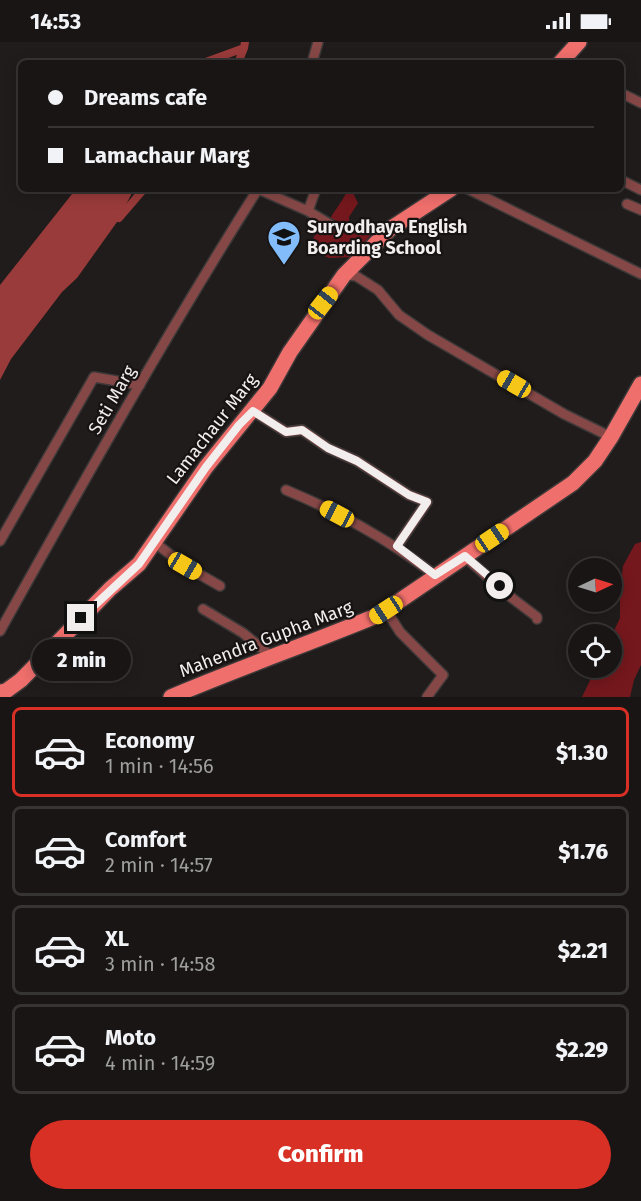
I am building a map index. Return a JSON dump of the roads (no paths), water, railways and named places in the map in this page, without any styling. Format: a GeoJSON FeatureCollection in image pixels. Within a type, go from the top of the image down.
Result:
{"type":"FeatureCollection","features":[{"type":"Feature","properties":{"kind":"main road"},"geometry":{"type":"LineString","coordinates":[[563,60],[579,42]]}},
{"type":"Feature","properties":{"kind":"main road","name":"Lamachaur Marg"},"geometry":{"type":"LineString","coordinates":[[0,692],[6,691],[21,680],[103,596],[139,564],[212,459],[253,411],[290,352],[344,275],[390,229],[446,192]]}},
{"type":"Feature","properties":{"kind":"main road","name":"Mahendra Gupha Marg"},"geometry":{"type":"LineString","coordinates":[[171,697],[270,656],[305,645],[386,610],[573,483],[595,460],[611,437],[641,384]]}},
{"type":"Feature","properties":{"kind":"street"},"geometry":{"type":"LineString","coordinates":[[313,60],[318,42]]}},
{"type":"Feature","properties":{"kind":"street"},"geometry":{"type":"LineString","coordinates":[[624,94],[641,103]]}},
{"type":"Feature","properties":{"kind":"street"},"geometry":{"type":"LineString","coordinates":[[624,182],[641,190]]}},
{"type":"Feature","properties":{"kind":"street","name":"Seti Marg"},"geometry":{"type":"LineString","coordinates":[[0,631],[140,385],[256,192]]}},
{"type":"Feature","properties":{"kind":"street"},"geometry":{"type":"LineString","coordinates":[[265,192],[308,211],[333,226]]}},
{"type":"Feature","properties":{"kind":"street"},"geometry":{"type":"LineString","coordinates":[[308,211],[315,192]]}},
{"type":"Feature","properties":{"kind":"street"},"geometry":{"type":"LineString","coordinates":[[474,192],[641,274]]}},
{"type":"Feature","properties":{"kind":"street"},"geometry":{"type":"LineString","coordinates":[[627,204],[641,210]]}},
{"type":"Feature","properties":{"kind":"street"},"geometry":{"type":"LineString","coordinates":[[344,275],[356,276],[378,290],[399,315],[428,335],[564,414],[611,437]]}},
{"type":"Feature","properties":{"kind":"street"},"geometry":{"type":"LineString","coordinates":[[0,541],[94,377],[140,385]]}},
{"type":"Feature","properties":{"kind":"street"},"geometry":{"type":"LineString","coordinates":[[253,411],[286,432],[302,430],[328,448],[357,461],[409,495],[427,502],[397,546]]}},
{"type":"Feature","properties":{"kind":"street"},"geometry":{"type":"LineString","coordinates":[[286,490],[317,503],[397,546],[435,575]]}},
{"type":"Feature","properties":{"kind":"street"},"geometry":{"type":"LineString","coordinates":[[154,542],[185,566],[220,586]]}},
{"type":"Feature","properties":{"kind":"street"},"geometry":{"type":"LineString","coordinates":[[465,556],[537,619]]}},
{"type":"Feature","properties":{"kind":"street"},"geometry":{"type":"LineString","coordinates":[[203,609],[243,633],[270,656]]}},
{"type":"Feature","properties":{"kind":"street"},"geometry":{"type":"LineString","coordinates":[[386,610],[400,632],[443,675],[428,697]]}},
{"type":"Feature","properties":{"kind":"waterway"},"geometry":{"type":"LineString","coordinates":[[211,60],[244,48],[245,42]]}},
{"type":"Feature","properties":{"kind":"waterway"},"geometry":{"type":"LineString","coordinates":[[239,60],[244,48]]}},
{"type":"Feature","properties":{"kind":"waterway"},"geometry":{"type":"LineString","coordinates":[[119,218],[141,192]]}},
{"type":"Feature","properties":{"kind":"place","name":"Suryodhaya English Boarding School"},"geometry":{"type":"Point","coordinates":[284,266]}}]}
